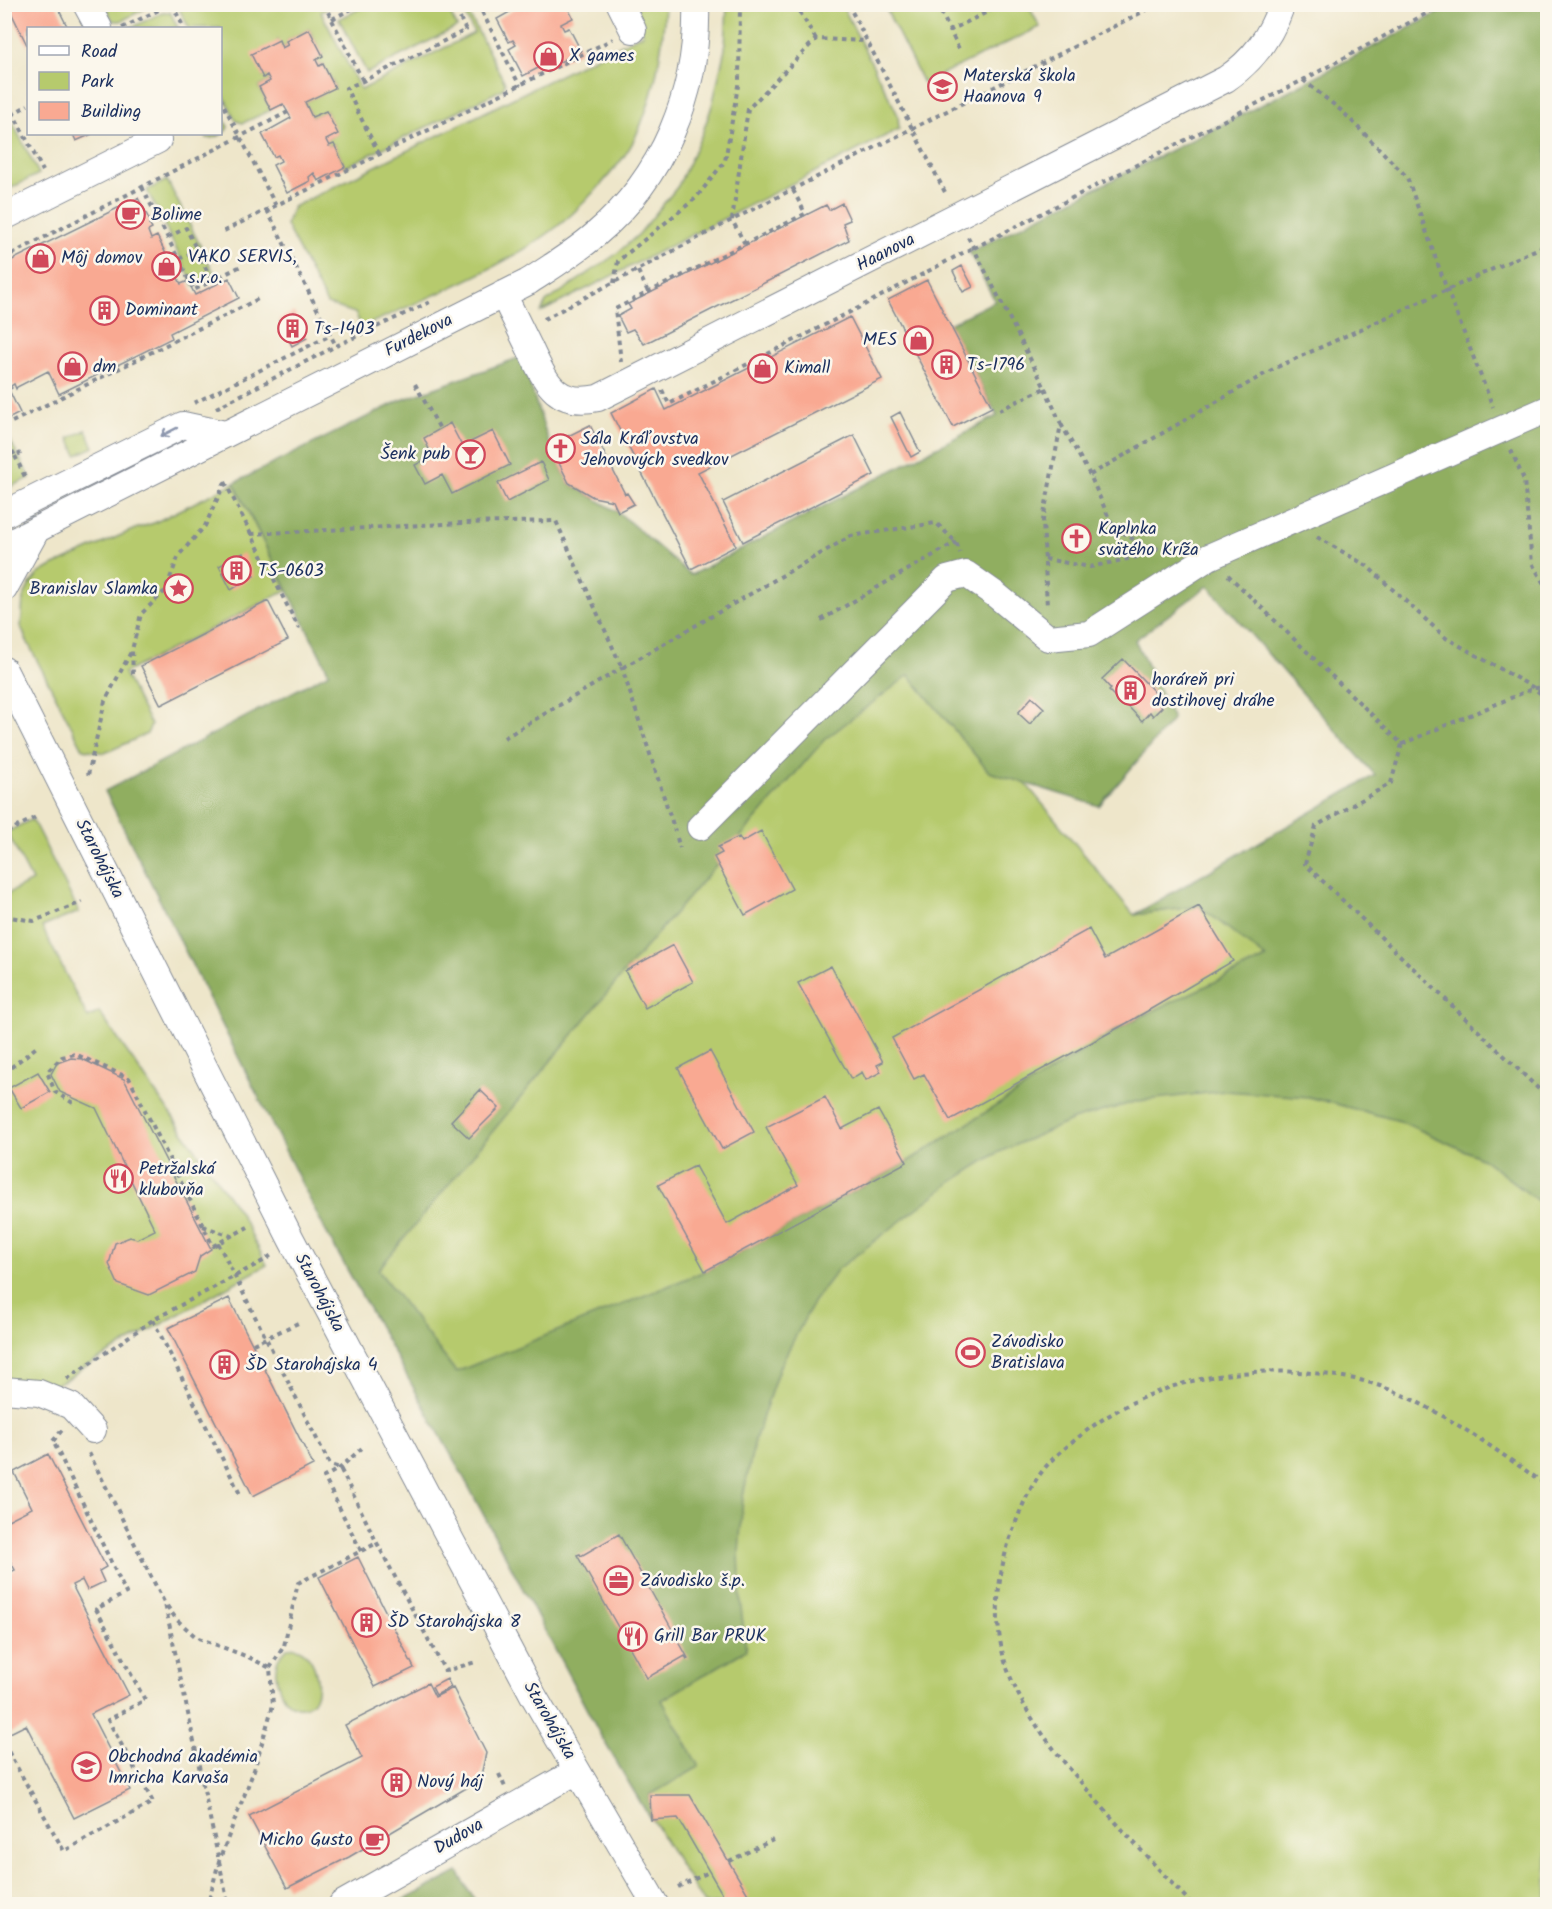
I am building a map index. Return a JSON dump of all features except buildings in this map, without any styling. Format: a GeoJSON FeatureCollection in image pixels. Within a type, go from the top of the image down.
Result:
{"type":"FeatureCollection","features":[{"type":"Feature","properties":{"kind":"street"},"geometry":{"type":"LineString","coordinates":[[87,4],[98,27]]}},
{"type":"Feature","properties":{"kind":"street"},"geometry":{"type":"LineString","coordinates":[[620,4],[633,30]]}},
{"type":"Feature","properties":{"kind":"street","name":"Furdekova"},"geometry":{"type":"LineString","coordinates":[[4,546],[503,294],[552,266],[597,234],[649,176],[672,134],[685,96],[694,54],[696,4]]}},
{"type":"Feature","properties":{"kind":"street","name":"Haanova"},"geometry":{"type":"LineString","coordinates":[[503,294],[546,382],[559,393],[573,399],[598,398],[1226,79],[1243,67],[1264,43],[1274,27],[1282,4]]}},
{"type":"Feature","properties":{"kind":"street"},"geometry":{"type":"LineString","coordinates":[[4,218],[156,137]]}},
{"type":"Feature","properties":{"kind":"street"},"geometry":{"type":"LineString","coordinates":[[700,827],[947,579],[966,574],[996,595],[1048,638],[1089,634],[1209,557],[1548,409]]}},
{"type":"Feature","properties":{"kind":"street"},"geometry":{"type":"LineString","coordinates":[[4,514],[183,425],[225,434]]}},
{"type":"Feature","properties":{"kind":"street"},"geometry":{"type":"LineString","coordinates":[[4,589],[37,529]]}},
{"type":"Feature","properties":{"kind":"street","name":"Starohájska"},"geometry":{"type":"LineString","coordinates":[[4,670],[285,1229],[533,1695],[655,1905]]}},
{"type":"Feature","properties":{"kind":"street"},"geometry":{"type":"LineString","coordinates":[[4,1390],[39,1393],[70,1406],[90,1439]]}},
{"type":"Feature","properties":{"kind":"street","name":"Dudova"},"geometry":{"type":"LineString","coordinates":[[342,1905],[577,1771]]}},
{"type":"Feature","properties":{"kind":"path"},"geometry":{"type":"LineString","coordinates":[[125,27],[171,4],[183,27]]}},
{"type":"Feature","properties":{"kind":"path"},"geometry":{"type":"LineString","coordinates":[[324,4],[363,81]]}},
{"type":"Feature","properties":{"kind":"path"},"geometry":{"type":"LineString","coordinates":[[332,19],[361,4]]}},
{"type":"Feature","properties":{"kind":"path"},"geometry":{"type":"LineString","coordinates":[[379,154],[346,87],[363,81],[466,30],[453,4]]}},
{"type":"Feature","properties":{"kind":"path"},"geometry":{"type":"LineString","coordinates":[[478,4],[520,86]]}},
{"type":"Feature","properties":{"kind":"path"},"geometry":{"type":"LineString","coordinates":[[614,283],[618,261],[696,198],[725,161],[739,80],[740,4]]}},
{"type":"Feature","properties":{"kind":"path"},"geometry":{"type":"LineString","coordinates":[[795,4],[816,39]]}},
{"type":"Feature","properties":{"kind":"path"},"geometry":{"type":"LineString","coordinates":[[936,4],[960,51]]}},
{"type":"Feature","properties":{"kind":"path"},"geometry":{"type":"LineString","coordinates":[[949,31],[1003,4]]}},
{"type":"Feature","properties":{"kind":"path"},"geometry":{"type":"LineString","coordinates":[[544,319],[732,220],[1158,4]]}},
{"type":"Feature","properties":{"kind":"path"},"geometry":{"type":"LineString","coordinates":[[652,371],[669,404],[1303,80],[1444,4]]}},
{"type":"Feature","properties":{"kind":"path"},"geometry":{"type":"LineString","coordinates":[[224,231],[633,30]]}},
{"type":"Feature","properties":{"kind":"path"},"geometry":{"type":"LineString","coordinates":[[746,244],[732,220],[748,109],[816,39],[867,41]]}},
{"type":"Feature","properties":{"kind":"path"},"geometry":{"type":"LineString","coordinates":[[1303,80],[1343,112],[1407,177],[1447,290],[1524,480],[1533,563],[1548,591]]}},
{"type":"Feature","properties":{"kind":"path"},"geometry":{"type":"LineString","coordinates":[[4,96],[46,176]]}},
{"type":"Feature","properties":{"kind":"path"},"geometry":{"type":"LineString","coordinates":[[222,102],[276,206]]}},
{"type":"Feature","properties":{"kind":"path"},"geometry":{"type":"LineString","coordinates":[[4,119],[27,106]]}},
{"type":"Feature","properties":{"kind":"path"},"geometry":{"type":"LineString","coordinates":[[4,258],[288,112]]}},
{"type":"Feature","properties":{"kind":"path"},"geometry":{"type":"LineString","coordinates":[[142,187],[194,290],[241,266]]}},
{"type":"Feature","properties":{"kind":"path"},"geometry":{"type":"LineString","coordinates":[[621,367],[615,309],[806,214],[793,190]]}},
{"type":"Feature","properties":{"kind":"path"},"geometry":{"type":"LineString","coordinates":[[267,210],[349,372]]}},
{"type":"Feature","properties":{"kind":"path"},"geometry":{"type":"LineString","coordinates":[[168,237],[186,228],[212,280]]}},
{"type":"Feature","properties":{"kind":"path"},"geometry":{"type":"LineString","coordinates":[[1090,475],[1275,368],[1548,244]]}},
{"type":"Feature","properties":{"kind":"path"},"geometry":{"type":"LineString","coordinates":[[179,259],[197,250]]}},
{"type":"Feature","properties":{"kind":"path"},"geometry":{"type":"LineString","coordinates":[[638,271],[649,293]]}},
{"type":"Feature","properties":{"kind":"path"},"geometry":{"type":"LineString","coordinates":[[183,425],[336,346],[441,297]]}},
{"type":"Feature","properties":{"kind":"path"},"geometry":{"type":"LineString","coordinates":[[4,426],[258,299]]}},
{"type":"Feature","properties":{"kind":"path"},"geometry":{"type":"LineString","coordinates":[[415,384],[440,429]]}},
{"type":"Feature","properties":{"kind":"path"},"geometry":{"type":"LineString","coordinates":[[1045,388],[1061,424],[1090,475],[1112,525],[1144,547],[1209,557],[1402,744]]}},
{"type":"Feature","properties":{"kind":"path"},"geometry":{"type":"LineString","coordinates":[[1048,638],[1043,520],[1061,424]]}},
{"type":"Feature","properties":{"kind":"path"},"geometry":{"type":"LineString","coordinates":[[4,435],[30,485]]}},
{"type":"Feature","properties":{"kind":"path"},"geometry":{"type":"LineString","coordinates":[[15,456],[21,453]]}},
{"type":"Feature","properties":{"kind":"path"},"geometry":{"type":"LineString","coordinates":[[88,775],[105,702],[132,650],[141,614],[165,591],[179,555],[205,526],[225,482],[299,629]]}},
{"type":"Feature","properties":{"kind":"path"},"geometry":{"type":"LineString","coordinates":[[251,534],[462,523],[556,521],[622,668],[680,848]]}},
{"type":"Feature","properties":{"kind":"path"},"geometry":{"type":"LineString","coordinates":[[1290,522],[1367,566],[1446,638],[1534,688],[1548,700]]}},
{"type":"Feature","properties":{"kind":"path"},"geometry":{"type":"LineString","coordinates":[[504,738],[851,536],[936,523],[956,542],[821,620]]}},
{"type":"Feature","properties":{"kind":"path"},"geometry":{"type":"LineString","coordinates":[[1045,559],[1090,567],[1137,557],[1144,547]]}},
{"type":"Feature","properties":{"kind":"path"},"geometry":{"type":"LineString","coordinates":[[132,650],[133,674]]}},
{"type":"Feature","properties":{"kind":"path"},"geometry":{"type":"LineString","coordinates":[[1548,687],[1534,688],[1402,744],[1390,783],[1316,826],[1305,864],[1548,1098]]}},
{"type":"Feature","properties":{"kind":"path"},"geometry":{"type":"LineString","coordinates":[[7,832],[38,816]]}},
{"type":"Feature","properties":{"kind":"path"},"geometry":{"type":"LineString","coordinates":[[4,916],[34,921],[82,902]]}},
{"type":"Feature","properties":{"kind":"path"},"geometry":{"type":"LineString","coordinates":[[4,1073],[39,1045]]}},
{"type":"Feature","properties":{"kind":"path"},"geometry":{"type":"LineString","coordinates":[[73,1103],[55,1092],[47,1072],[62,1057],[75,1054],[129,1078],[213,1246],[248,1227]]}},
{"type":"Feature","properties":{"kind":"path"},"geometry":{"type":"LineString","coordinates":[[202,1226],[231,1236]]}},
{"type":"Feature","properties":{"kind":"path"},"geometry":{"type":"LineString","coordinates":[[218,1243],[330,1465],[340,1468],[377,1544],[445,1671],[476,1662]]}},
{"type":"Feature","properties":{"kind":"path"},"geometry":{"type":"LineString","coordinates":[[39,1393],[70,1377],[153,1320],[265,1260]]}},
{"type":"Feature","properties":{"kind":"path"},"geometry":{"type":"LineString","coordinates":[[153,1320],[240,1494]]}},
{"type":"Feature","properties":{"kind":"path"},"geometry":{"type":"LineString","coordinates":[[253,1344],[298,1323]]}},
{"type":"Feature","properties":{"kind":"path"},"geometry":{"type":"LineString","coordinates":[[1192,1905],[1106,1812],[1065,1763],[1030,1715],[1015,1688],[1007,1666],[999,1636],[1000,1580],[1007,1549],[1026,1497],[1045,1468],[1066,1448],[1111,1413],[1176,1384],[1213,1376],[1249,1372],[1293,1372],[1358,1380],[1390,1390],[1417,1402],[1471,1433],[1548,1486]]}},
{"type":"Feature","properties":{"kind":"path"},"geometry":{"type":"LineString","coordinates":[[4,1744],[64,1851],[153,1802],[108,1720],[145,1700],[96,1609],[126,1593],[53,1442],[65,1426],[70,1406]]}},
{"type":"Feature","properties":{"kind":"path"},"geometry":{"type":"LineString","coordinates":[[90,1439],[165,1604],[177,1620],[196,1637],[270,1668]]}},
{"type":"Feature","properties":{"kind":"path"},"geometry":{"type":"LineString","coordinates":[[361,1551],[324,1477],[340,1468],[363,1447]]}},
{"type":"Feature","properties":{"kind":"path"},"geometry":{"type":"LineString","coordinates":[[208,1905],[219,1861],[254,1770],[273,1705],[270,1668],[284,1646],[298,1583],[377,1544]]}},
{"type":"Feature","properties":{"kind":"path"},"geometry":{"type":"LineString","coordinates":[[165,1604],[228,1905]]}},
{"type":"Feature","properties":{"kind":"path"},"geometry":{"type":"LineString","coordinates":[[729,1861],[773,1840]]}},
{"type":"Feature","properties":{"kind":"path"},"geometry":{"type":"LineString","coordinates":[[678,1887],[709,1872]]}},
{"type":"Feature","properties":{"kind":"green space"},"geometry":{"type":"Polygon","coordinates":[[[369,4],[446,5],[457,27],[367,73],[339,19],[369,4]]]}},
{"type":"Feature","properties":{"kind":"green space"},"geometry":{"type":"Polygon","coordinates":[[[105,5],[152,5],[121,21],[113,21],[105,5]]]}},
{"type":"Feature","properties":{"kind":"green space"},"geometry":{"type":"Polygon","coordinates":[[[177,5],[335,5],[321,12],[361,90],[474,33],[460,5],[487,5],[469,14],[505,83],[503,89],[345,167],[334,144],[329,146],[326,140],[337,134],[326,111],[312,117],[305,102],[335,87],[323,64],[319,66],[316,60],[323,56],[309,29],[287,41],[288,45],[282,48],[278,40],[263,77],[267,75],[270,81],[259,87],[271,110],[243,123],[236,121],[222,92],[222,27],[188,27],[177,5]]]}},
{"type":"Feature","properties":{"kind":"green space"},"geometry":{"type":"Polygon","coordinates":[[[628,5],[665,5],[660,56],[653,89],[642,122],[627,152],[608,177],[578,209],[549,233],[499,264],[362,327],[355,313],[327,304],[286,225],[293,207],[643,34],[628,5]]]}},
{"type":"Feature","properties":{"kind":"green space"},"geometry":{"type":"Polygon","coordinates":[[[727,5],[842,5],[898,115],[899,129],[541,312],[546,302],[615,255],[639,234],[678,186],[712,106],[725,49],[727,5]]]}},
{"type":"Feature","properties":{"kind":"green space"},"geometry":{"type":"Polygon","coordinates":[[[884,5],[1028,5],[1040,27],[923,83],[884,5]]]}},
{"type":"Feature","properties":{"kind":"green space"},"geometry":{"type":"Polygon","coordinates":[[[1453,5],[1547,5],[1547,1208],[1483,1159],[1400,1121],[1309,1097],[1225,1091],[1138,1101],[1073,1120],[997,1153],[953,1181],[838,1269],[814,1301],[779,1368],[755,1440],[743,1496],[739,1552],[741,1607],[746,1650],[662,1700],[699,1767],[650,1795],[651,1820],[601,1736],[463,1476],[324,1228],[105,791],[329,673],[234,483],[399,401],[521,357],[550,445],[569,483],[618,512],[691,575],[997,416],[949,324],[995,301],[969,252],[1265,103],[1453,5]],[[1208,586],[1135,640],[1173,719],[1099,806],[989,772],[909,675],[824,740],[632,963],[378,1270],[456,1372],[705,1271],[907,1162],[1127,1023],[1266,958],[1199,906],[1134,915],[1375,775],[1208,586]]]}},
{"type":"Feature","properties":{"kind":"green space"},"geometry":{"type":"Polygon","coordinates":[[[164,12],[170,12],[178,27],[132,27],[164,12]]]}},
{"type":"Feature","properties":{"kind":"green space"},"geometry":{"type":"Polygon","coordinates":[[[4,106],[39,174],[5,191],[4,191],[4,106]]]}},
{"type":"Feature","properties":{"kind":"green space"},"geometry":{"type":"Polygon","coordinates":[[[222,114],[228,127],[222,134],[222,114]]]}},
{"type":"Feature","properties":{"kind":"green space"},"geometry":{"type":"Polygon","coordinates":[[[206,135],[220,135],[219,136],[207,138],[206,135]]]}},
{"type":"Feature","properties":{"kind":"green space"},"geometry":{"type":"Polygon","coordinates":[[[167,180],[215,275],[194,285],[147,190],[167,180]]]}},
{"type":"Feature","properties":{"kind":"green space"},"geometry":{"type":"Polygon","coordinates":[[[4,429],[30,478],[5,489],[4,489],[4,429]]]}},
{"type":"Feature","properties":{"kind":"green space"},"geometry":{"type":"Polygon","coordinates":[[[86,430],[94,447],[77,455],[69,438],[86,430]]]}},
{"type":"Feature","properties":{"kind":"green space"},"geometry":{"type":"Polygon","coordinates":[[[234,483],[287,590],[124,673],[151,725],[147,734],[105,753],[83,749],[21,627],[23,598],[30,584],[38,574],[52,566],[135,529],[154,523],[234,483]]]}},
{"type":"Feature","properties":{"kind":"green space","name":"Závodisko Bratislava"},"geometry":{"type":"Polygon","coordinates":[[[900,631],[1134,915],[1199,906],[1547,1129],[1547,1904],[704,1904],[601,1736],[463,1476],[324,1228],[900,631]]]}},
{"type":"Feature","properties":{"kind":"green space"},"geometry":{"type":"Polygon","coordinates":[[[32,819],[79,912],[42,927],[88,1018],[99,1012],[240,1213],[267,1265],[39,1393],[5,1390],[5,895],[32,881],[7,832],[32,819]]]}},
{"type":"Feature","properties":{"kind":"green space"},"geometry":{"type":"Polygon","coordinates":[[[287,1648],[295,1648],[304,1652],[310,1659],[317,1678],[315,1697],[310,1704],[302,1707],[289,1703],[277,1682],[276,1665],[287,1648]]]}},
{"type":"Feature","properties":{"kind":"green space"},"geometry":{"type":"Polygon","coordinates":[[[458,1872],[477,1904],[397,1904],[458,1872]]]}},
{"type":"Feature","properties":{"kind":"place","name":"X games"},"geometry":{"type":"Point","coordinates":[548,56]}},
{"type":"Feature","properties":{"kind":"place","name":"Materská škola Haanova 9"},"geometry":{"type":"Point","coordinates":[942,86]}},
{"type":"Feature","properties":{"kind":"place","name":"Bolime"},"geometry":{"type":"Point","coordinates":[130,215]}},
{"type":"Feature","properties":{"kind":"place","name":"Môj domov"},"geometry":{"type":"Point","coordinates":[40,258]}},
{"type":"Feature","properties":{"kind":"place","name":"VAKO SERVIS, s.r.o."},"geometry":{"type":"Point","coordinates":[167,267]}},
{"type":"Feature","properties":{"kind":"place","name":"Dominant"},"geometry":{"type":"Point","coordinates":[104,310]}},
{"type":"Feature","properties":{"kind":"place","name":"Ts-1403"},"geometry":{"type":"Point","coordinates":[293,329]}},
{"type":"Feature","properties":{"kind":"place","name":"MES"},"geometry":{"type":"Point","coordinates":[918,340]}},
{"type":"Feature","properties":{"kind":"place","name":"Ts-1796"},"geometry":{"type":"Point","coordinates":[946,365]}},
{"type":"Feature","properties":{"kind":"place","name":"dm"},"geometry":{"type":"Point","coordinates":[72,367]}},
{"type":"Feature","properties":{"kind":"place","name":"Kimall"},"geometry":{"type":"Point","coordinates":[763,368]}},
{"type":"Feature","properties":{"kind":"place","name":"Sála Kráľovstva Jehovových svedkov"},"geometry":{"type":"Point","coordinates":[560,449]}},
{"type":"Feature","properties":{"kind":"place","name":"Šenk pub"},"geometry":{"type":"Point","coordinates":[471,454]}},
{"type":"Feature","properties":{"kind":"place","name":"Kaplnka svätého Kríža"},"geometry":{"type":"Point","coordinates":[1077,539]}},
{"type":"Feature","properties":{"kind":"place","name":"TS-0603"},"geometry":{"type":"Point","coordinates":[237,571]}},
{"type":"Feature","properties":{"kind":"place","name":"Branislav Slamka"},"geometry":{"type":"Point","coordinates":[179,589]}},
{"type":"Feature","properties":{"kind":"place","name":"horáreň pri dostihovej dráhe"},"geometry":{"type":"Point","coordinates":[1131,690]}},
{"type":"Feature","properties":{"kind":"place","name":"Petržalská klubovňa"},"geometry":{"type":"Point","coordinates":[118,1179]}},
{"type":"Feature","properties":{"kind":"place","name":"Závodisko Bratislava"},"geometry":{"type":"Point","coordinates":[970,1352]}},
{"type":"Feature","properties":{"kind":"place","name":"ŠD Starohájska 4"},"geometry":{"type":"Point","coordinates":[225,1365]}},
{"type":"Feature","properties":{"kind":"place","name":"Závodisko š.p."},"geometry":{"type":"Point","coordinates":[619,1581]}},
{"type":"Feature","properties":{"kind":"place","name":"ŠD Starohájska 8"},"geometry":{"type":"Point","coordinates":[367,1622]}},
{"type":"Feature","properties":{"kind":"place","name":"Grill Bar PRUK"},"geometry":{"type":"Point","coordinates":[633,1636]}},
{"type":"Feature","properties":{"kind":"place","name":"Obchodná akadémia Imricha Karvaša"},"geometry":{"type":"Point","coordinates":[87,1767]}},
{"type":"Feature","properties":{"kind":"place","name":"Nový háj"},"geometry":{"type":"Point","coordinates":[396,1782]}},
{"type":"Feature","properties":{"kind":"place","name":"Micho Gusto"},"geometry":{"type":"Point","coordinates":[374,1840]}}]}
